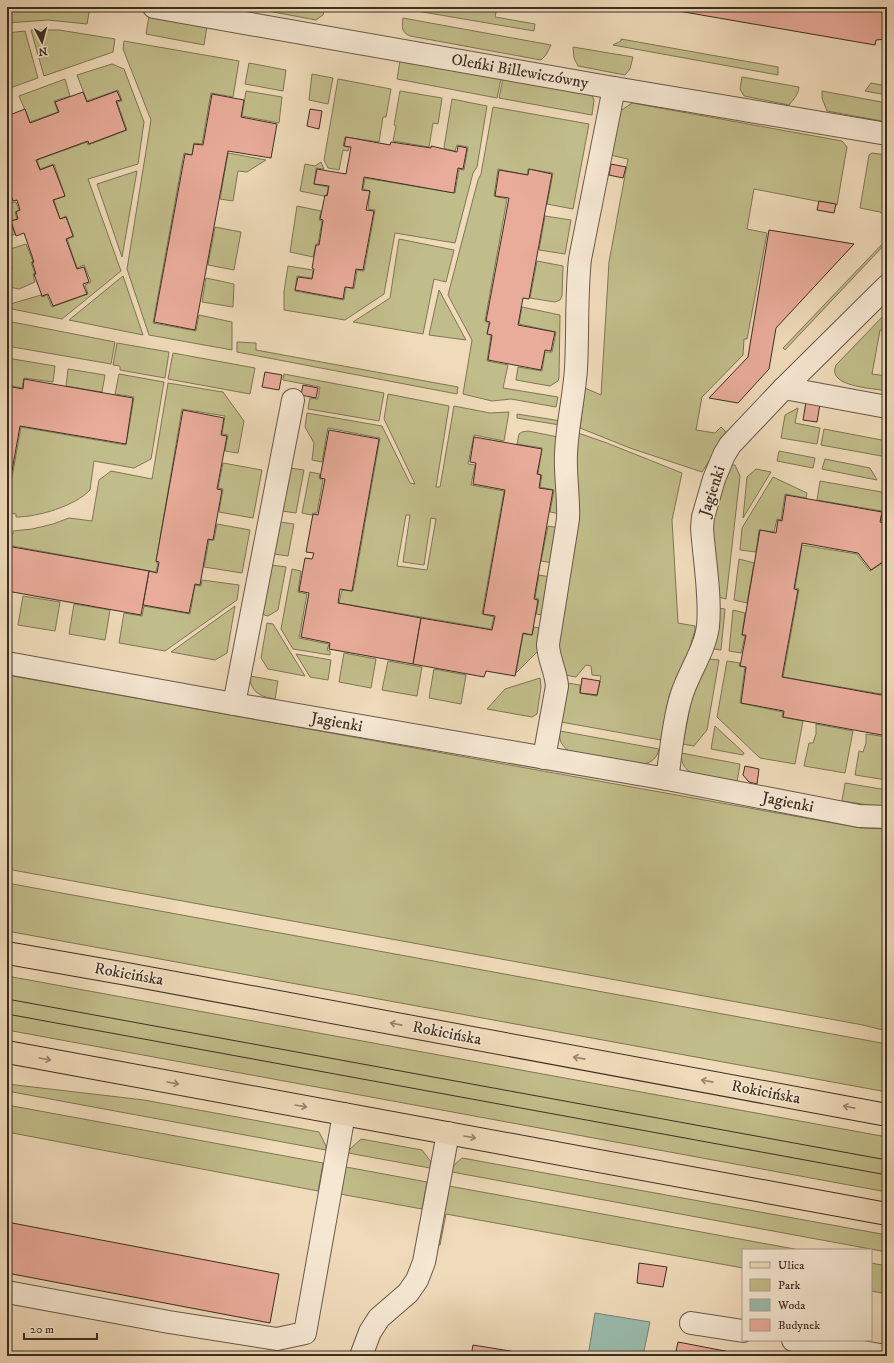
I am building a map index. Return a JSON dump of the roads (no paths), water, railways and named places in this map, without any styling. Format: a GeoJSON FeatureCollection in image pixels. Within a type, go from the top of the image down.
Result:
{"type":"FeatureCollection","features":[{"type":"Feature","properties":{"kind":"main road","name":"Rokicińska"},"geometry":{"type":"LineString","coordinates":[[7,953],[135,975],[887,1115]]}},
{"type":"Feature","properties":{"kind":"main road"},"geometry":{"type":"LineString","coordinates":[[7,1052],[887,1214]]}},
{"type":"Feature","properties":{"kind":"street","name":"Oleńki Billewiczówny"},"geometry":{"type":"LineString","coordinates":[[154,7],[614,88],[887,134]]}},
{"type":"Feature","properties":{"kind":"street"},"geometry":{"type":"LineString","coordinates":[[544,758],[556,686],[556,678],[548,646],[548,636],[568,524],[569,508],[566,454],[576,370],[578,276],[580,259],[614,88]]}},
{"type":"Feature","properties":{"kind":"street","name":"Jagienki"},"geometry":{"type":"LineString","coordinates":[[667,779],[680,698],[700,652],[708,627],[708,601],[702,528],[705,510],[714,479],[724,455],[730,445],[784,388],[887,286]]}},
{"type":"Feature","properties":{"kind":"street"},"geometry":{"type":"LineString","coordinates":[[784,388],[887,407]]}},
{"type":"Feature","properties":{"kind":"street"},"geometry":{"type":"LineString","coordinates":[[234,704],[293,400]]}},
{"type":"Feature","properties":{"kind":"street","name":"Jagienki"},"geometry":{"type":"LineString","coordinates":[[7,662],[234,704],[667,779],[859,816],[887,817]]}},
{"type":"Feature","properties":{"kind":"street"},"geometry":{"type":"LineString","coordinates":[[7,1292],[169,1322],[277,1339],[305,1333],[344,1114]]}},
{"type":"Feature","properties":{"kind":"street"},"geometry":{"type":"LineString","coordinates":[[361,1356],[370,1332],[379,1318],[408,1293],[418,1280],[424,1262],[448,1133]]}},
{"type":"Feature","properties":{"kind":"street"},"geometry":{"type":"LineString","coordinates":[[691,1322],[742,1332]]}},
{"type":"Feature","properties":{"kind":"street"},"geometry":{"type":"LineString","coordinates":[[799,1341],[886,1356]]}},
{"type":"Feature","properties":{"kind":"water"},"geometry":{"type":"Polygon","coordinates":[[[595,1313],[650,1322],[643,1356],[588,1356],[595,1313]]]}},
{"type":"Feature","properties":{"kind":"tram line"},"geometry":{"type":"LineString","coordinates":[[7,999],[887,1160]]}},
{"type":"Feature","properties":{"kind":"tram line"},"geometry":{"type":"LineString","coordinates":[[7,1014],[887,1175]]}}]}
